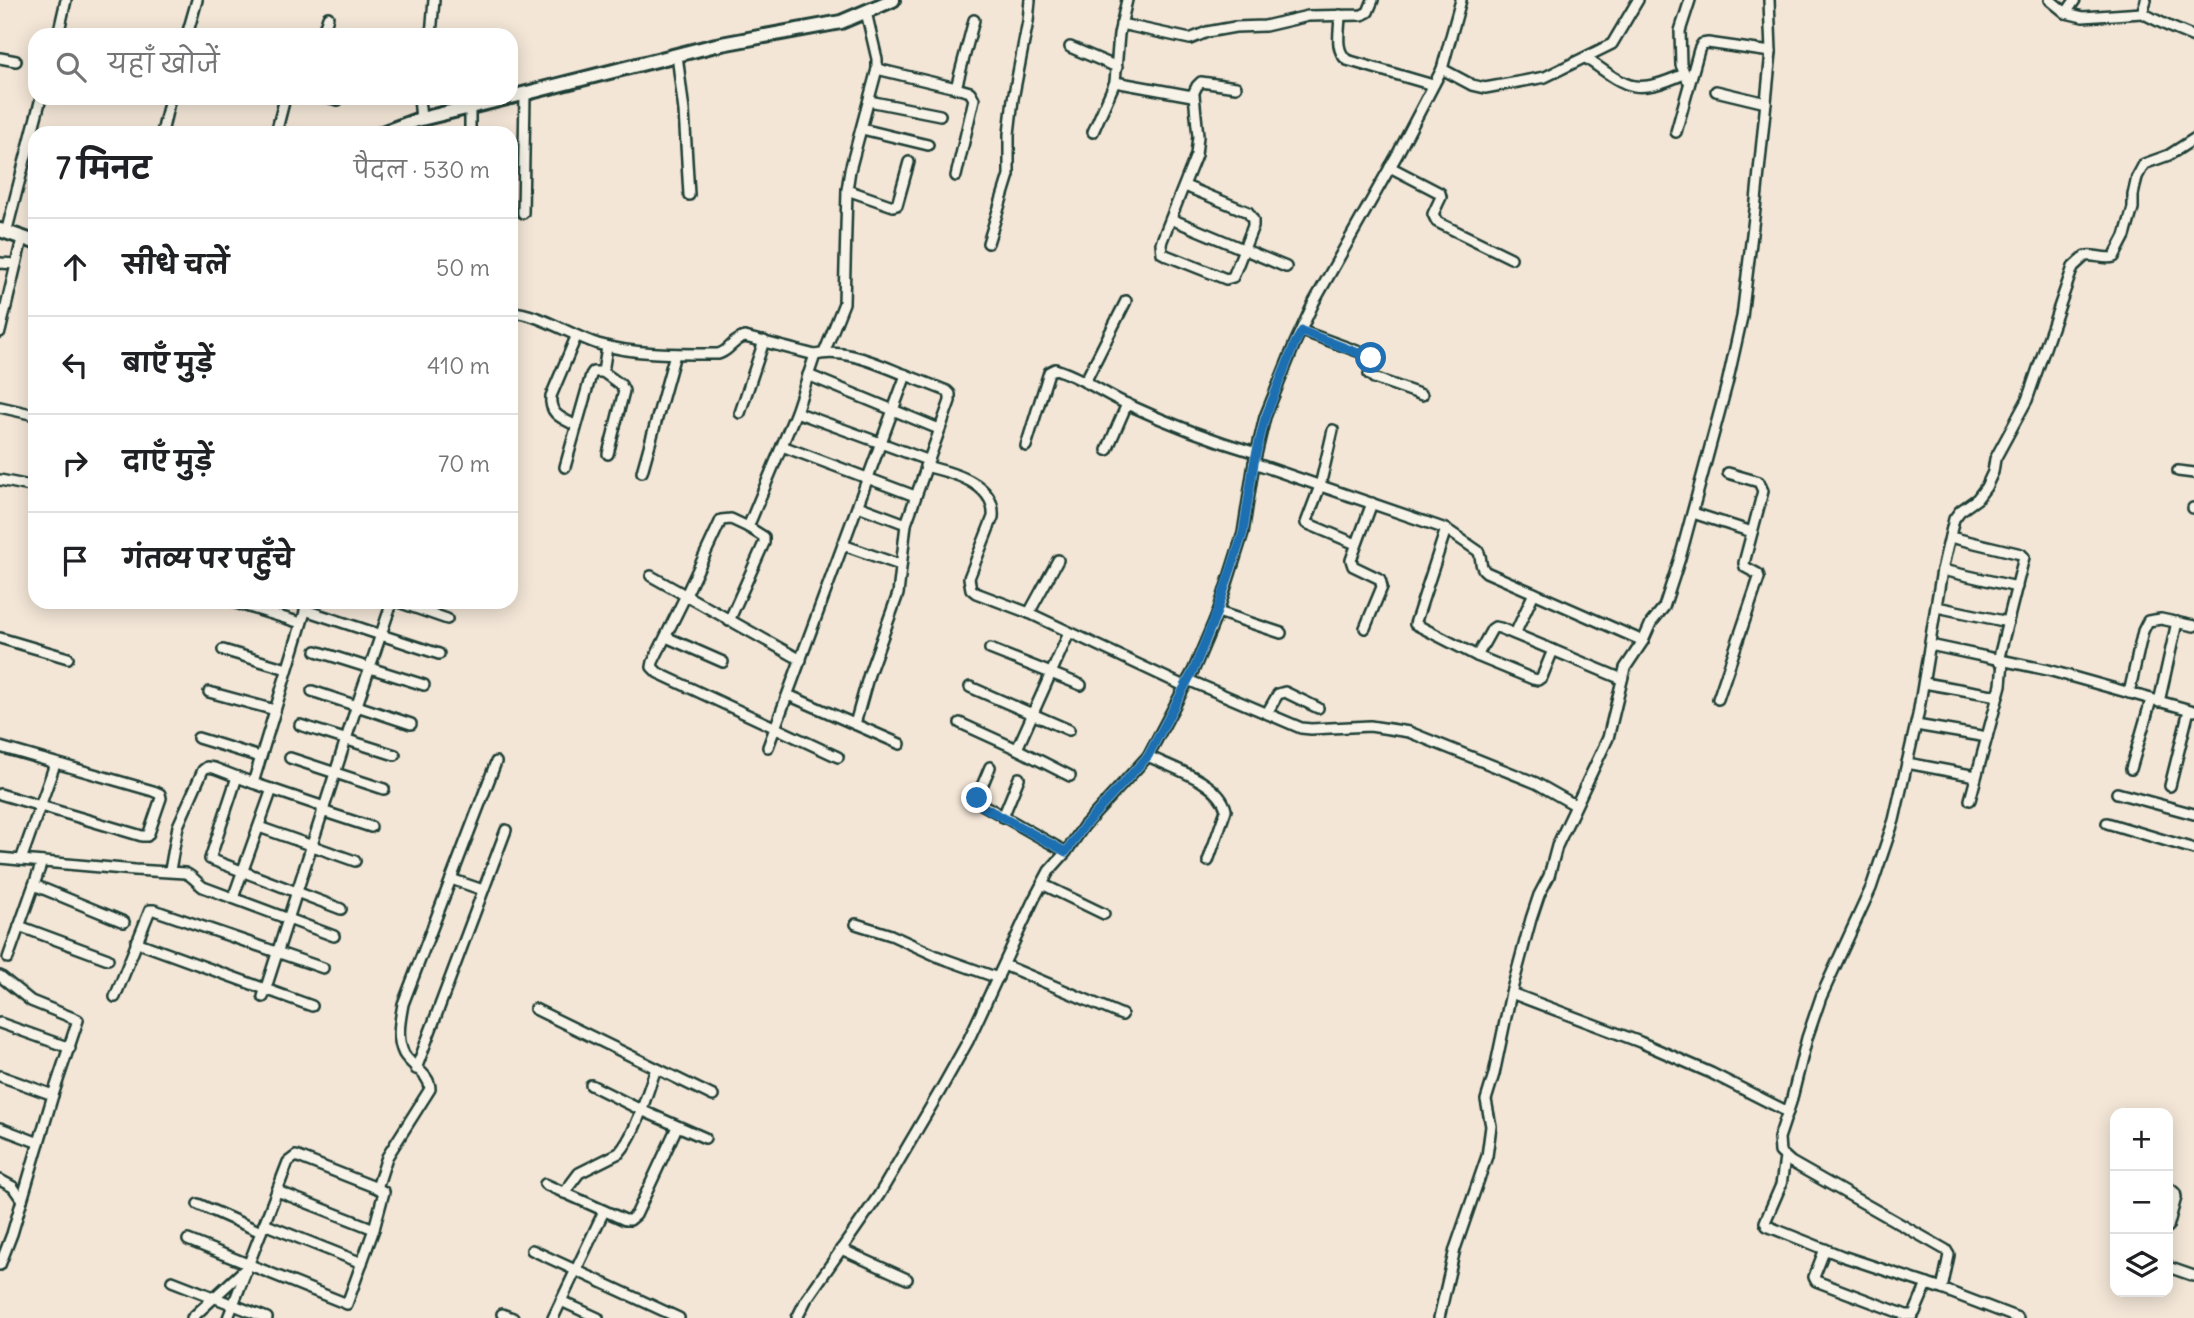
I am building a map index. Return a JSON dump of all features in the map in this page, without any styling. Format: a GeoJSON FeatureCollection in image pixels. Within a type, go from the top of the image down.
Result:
{"type":"FeatureCollection","features":[{"type":"Feature","properties":{"kind":"street"},"geometry":{"type":"LineString","coordinates":[[60,28],[66,0]]}},
{"type":"Feature","properties":{"kind":"street"},"geometry":{"type":"LineString","coordinates":[[189,28],[197,0]]}},
{"type":"Feature","properties":{"kind":"street"},"geometry":{"type":"LineString","coordinates":[[432,28],[434,0]]}},
{"type":"Feature","properties":{"kind":"street"},"geometry":{"type":"LineString","coordinates":[[518,95],[741,40],[841,22],[893,0]]}},
{"type":"Feature","properties":{"kind":"street"},"geometry":{"type":"LineString","coordinates":[[988,243],[1009,174],[1009,134],[1013,99],[1030,0]]}},
{"type":"Feature","properties":{"kind":"street"},"geometry":{"type":"LineString","coordinates":[[1093,132],[1115,82],[1121,24],[1127,0]]}},
{"type":"Feature","properties":{"kind":"street"},"geometry":{"type":"LineString","coordinates":[[1121,24],[1190,38],[1207,32],[1265,26],[1308,16],[1362,15],[1368,12],[1373,0]]}},
{"type":"Feature","properties":{"kind":"street"},"geometry":{"type":"LineString","coordinates":[[797,1318],[806,1300],[879,1195],[940,1091],[968,1041],[1049,871],[1084,826],[1148,756],[1186,683],[1217,612],[1247,518],[1255,458],[1265,418],[1295,343],[1314,302],[1442,69],[1461,0]]}},
{"type":"Feature","properties":{"kind":"street"},"geometry":{"type":"LineString","coordinates":[[1442,69],[1472,85],[1485,88],[1545,77],[1612,44],[1638,0]]}},
{"type":"Feature","properties":{"kind":"street"},"geometry":{"type":"LineString","coordinates":[[1687,78],[1681,65],[1680,31],[1690,0]]}},
{"type":"Feature","properties":{"kind":"street"},"geometry":{"type":"LineString","coordinates":[[1439,1318],[1455,1249],[1488,1156],[1491,1126],[1486,1100],[1535,907],[1549,876],[1557,846],[1608,738],[1625,668],[1651,623],[1664,607],[1693,513],[1727,384],[1742,317],[1766,103],[1771,52],[1769,0]]}},
{"type":"Feature","properties":{"kind":"street"},"geometry":{"type":"LineString","coordinates":[[2050,0],[2066,13],[2083,17],[2143,13],[2194,37]]}},
{"type":"Feature","properties":{"kind":"street"},"geometry":{"type":"LineString","coordinates":[[2066,13],[2076,0]]}},
{"type":"Feature","properties":{"kind":"street"},"geometry":{"type":"LineString","coordinates":[[2143,13],[2146,0]]}},
{"type":"Feature","properties":{"kind":"street"},"geometry":{"type":"LineString","coordinates":[[748,527],[796,412],[808,376],[844,303],[847,190],[877,69],[866,12]]}},
{"type":"Feature","properties":{"kind":"street"},"geometry":{"type":"LineString","coordinates":[[1340,15],[1339,48],[1346,60],[1433,85]]}},
{"type":"Feature","properties":{"kind":"street"},"geometry":{"type":"LineString","coordinates":[[324,28],[328,17]]}},
{"type":"Feature","properties":{"kind":"street"},"geometry":{"type":"LineString","coordinates":[[956,88],[974,20]]}},
{"type":"Feature","properties":{"kind":"street"},"geometry":{"type":"LineString","coordinates":[[1676,132],[1687,78],[1700,46],[1704,43],[1771,52]]}},
{"type":"Feature","properties":{"kind":"street"},"geometry":{"type":"LineString","coordinates":[[1070,47],[1117,67]]}},
{"type":"Feature","properties":{"kind":"street"},"geometry":{"type":"LineString","coordinates":[[677,55],[684,111],[689,195]]}},
{"type":"Feature","properties":{"kind":"street"},"geometry":{"type":"LineString","coordinates":[[0,58],[16,61]]}},
{"type":"Feature","properties":{"kind":"street"},"geometry":{"type":"LineString","coordinates":[[1586,58],[1619,82],[1632,87],[1656,86],[1687,78]]}},
{"type":"Feature","properties":{"kind":"street"},"geometry":{"type":"LineString","coordinates":[[877,69],[970,92],[974,99],[956,176]]}},
{"type":"Feature","properties":{"kind":"street"},"geometry":{"type":"LineString","coordinates":[[1115,82],[1192,96],[1194,94]]}},
{"type":"Feature","properties":{"kind":"street"},"geometry":{"type":"LineString","coordinates":[[1185,186],[1248,212],[1253,220],[1253,226],[1230,279],[1162,253],[1161,243],[1185,186],[1198,145],[1194,94],[1197,86],[1201,82],[1236,87]]}},
{"type":"Feature","properties":{"kind":"street"},"geometry":{"type":"LineString","coordinates":[[1716,91],[1766,103]]}},
{"type":"Feature","properties":{"kind":"street"},"geometry":{"type":"LineString","coordinates":[[523,213],[525,94]]}},
{"type":"Feature","properties":{"kind":"street"},"geometry":{"type":"LineString","coordinates":[[869,101],[940,115]]}},
{"type":"Feature","properties":{"kind":"street"},"geometry":{"type":"LineString","coordinates":[[33,126],[39,105]]}},
{"type":"Feature","properties":{"kind":"street"},"geometry":{"type":"LineString","coordinates":[[164,126],[168,105]]}},
{"type":"Feature","properties":{"kind":"street"},"geometry":{"type":"LineString","coordinates":[[278,126],[283,105]]}},
{"type":"Feature","properties":{"kind":"street"},"geometry":{"type":"LineString","coordinates":[[420,105],[421,119]]}},
{"type":"Feature","properties":{"kind":"street"},"geometry":{"type":"LineString","coordinates":[[402,126],[478,105]]}},
{"type":"Feature","properties":{"kind":"street"},"geometry":{"type":"LineString","coordinates":[[470,107],[470,126]]}},
{"type":"Feature","properties":{"kind":"street"},"geometry":{"type":"LineString","coordinates":[[862,129],[928,145]]}},
{"type":"Feature","properties":{"kind":"street"},"geometry":{"type":"LineString","coordinates":[[1942,1289],[1949,1255],[1946,1250],[1785,1158],[1778,1143],[1821,997],[1871,888],[1884,852],[1916,725],[1942,570],[1954,519],[1960,511],[1978,499],[1986,487],[1995,459],[2027,400],[2073,267],[2085,256],[2114,257],[2125,236],[2133,208],[2137,177],[2144,164],[2169,155],[2194,139]]}},
{"type":"Feature","properties":{"kind":"street"},"geometry":{"type":"LineString","coordinates":[[28,144],[3,231],[28,241]]}},
{"type":"Feature","properties":{"kind":"street"},"geometry":{"type":"LineString","coordinates":[[847,190],[893,206],[897,205],[909,162]]}},
{"type":"Feature","properties":{"kind":"street"},"geometry":{"type":"LineString","coordinates":[[1390,167],[1441,195],[1433,214],[1437,222],[1511,258]]}},
{"type":"Feature","properties":{"kind":"street"},"geometry":{"type":"LineString","coordinates":[[1171,219],[1286,267]]}},
{"type":"Feature","properties":{"kind":"street"},"geometry":{"type":"LineString","coordinates":[[0,332],[16,264],[28,243]]}},
{"type":"Feature","properties":{"kind":"street"},"geometry":{"type":"LineString","coordinates":[[0,263],[16,264]]}},
{"type":"Feature","properties":{"kind":"street"},"geometry":{"type":"LineString","coordinates":[[1085,382],[1126,302]]}},
{"type":"Feature","properties":{"kind":"street"},"geometry":{"type":"LineString","coordinates":[[518,312],[524,312],[576,337],[607,347],[675,354],[722,354],[734,342],[745,337],[820,354],[843,353],[950,394],[950,401],[906,524],[895,604],[869,674],[855,724]]}},
{"type":"Feature","properties":{"kind":"street"},"geometry":{"type":"LineString","coordinates":[[1302,331],[1368,355],[1372,361],[1369,374],[1374,378],[1422,395]]}},
{"type":"Feature","properties":{"kind":"street"},"geometry":{"type":"LineString","coordinates":[[575,425],[556,415],[550,403],[576,337]]}},
{"type":"Feature","properties":{"kind":"street"},"geometry":{"type":"LineString","coordinates":[[740,413],[764,341]]}},
{"type":"Feature","properties":{"kind":"street"},"geometry":{"type":"LineString","coordinates":[[603,372],[607,347]]}},
{"type":"Feature","properties":{"kind":"street"},"geometry":{"type":"LineString","coordinates":[[642,472],[675,354]]}},
{"type":"Feature","properties":{"kind":"street"},"geometry":{"type":"LineString","coordinates":[[1026,446],[1049,372],[1058,370],[1127,404],[1320,486],[1446,529],[1478,551],[1481,565],[1486,572],[1643,641]]}},
{"type":"Feature","properties":{"kind":"street"},"geometry":{"type":"LineString","coordinates":[[565,467],[575,425],[593,372],[603,372],[621,385],[624,391],[608,454]]}},
{"type":"Feature","properties":{"kind":"street"},"geometry":{"type":"LineString","coordinates":[[768,747],[906,375]]}},
{"type":"Feature","properties":{"kind":"street"},"geometry":{"type":"LineString","coordinates":[[808,376],[939,429]]}},
{"type":"Feature","properties":{"kind":"street"},"geometry":{"type":"LineString","coordinates":[[1107,450],[1127,404]]}},
{"type":"Feature","properties":{"kind":"street"},"geometry":{"type":"LineString","coordinates":[[0,407],[28,413]]}},
{"type":"Feature","properties":{"kind":"street"},"geometry":{"type":"LineString","coordinates":[[796,412],[963,477],[988,494],[994,508],[993,517],[969,578],[971,589],[976,593],[1029,613],[1186,683],[1301,728],[1370,726],[1409,732],[1536,783],[1575,805]]}},
{"type":"Feature","properties":{"kind":"street"},"geometry":{"type":"LineString","coordinates":[[1334,430],[1320,486],[1306,523],[1356,544]]}},
{"type":"Feature","properties":{"kind":"street"},"geometry":{"type":"LineString","coordinates":[[782,446],[915,496]]}},
{"type":"Feature","properties":{"kind":"street"},"geometry":{"type":"LineString","coordinates":[[2178,471],[2194,473]]}},
{"type":"Feature","properties":{"kind":"street"},"geometry":{"type":"LineString","coordinates":[[1718,699],[1759,578],[1758,574],[1744,565],[1763,487],[1759,482],[1728,473]]}},
{"type":"Feature","properties":{"kind":"street"},"geometry":{"type":"LineString","coordinates":[[0,480],[28,486]]}},
{"type":"Feature","properties":{"kind":"street"},"geometry":{"type":"LineString","coordinates":[[1365,628],[1382,583],[1380,579],[1351,563],[1372,503]]}},
{"type":"Feature","properties":{"kind":"street"},"geometry":{"type":"LineString","coordinates":[[858,506],[906,524]]}},
{"type":"Feature","properties":{"kind":"street"},"geometry":{"type":"LineString","coordinates":[[1693,513],[1752,532]]}},
{"type":"Feature","properties":{"kind":"street"},"geometry":{"type":"LineString","coordinates":[[729,621],[764,543],[761,534],[732,519],[721,520],[652,667],[658,673],[838,757]]}},
{"type":"Feature","properties":{"kind":"street"},"geometry":{"type":"LineString","coordinates":[[1446,529],[1415,624],[1477,656],[1533,680],[1542,677],[1553,650]]}},
{"type":"Feature","properties":{"kind":"street"},"geometry":{"type":"LineString","coordinates":[[1950,537],[2023,555],[2001,661],[1998,696],[1970,800]]}},
{"type":"Feature","properties":{"kind":"street"},"geometry":{"type":"LineString","coordinates":[[844,545],[900,565]]}},
{"type":"Feature","properties":{"kind":"street"},"geometry":{"type":"LineString","coordinates":[[1029,613],[1058,560]]}},
{"type":"Feature","properties":{"kind":"street"},"geometry":{"type":"LineString","coordinates":[[1942,570],[2017,587]]}},
{"type":"Feature","properties":{"kind":"street"},"geometry":{"type":"LineString","coordinates":[[651,576],[801,660]]}},
{"type":"Feature","properties":{"kind":"street"},"geometry":{"type":"LineString","coordinates":[[1516,634],[1534,593]]}},
{"type":"Feature","properties":{"kind":"street"},"geometry":{"type":"LineString","coordinates":[[1937,607],[2008,622]]}},
{"type":"Feature","properties":{"kind":"street"},"geometry":{"type":"LineString","coordinates":[[256,609],[301,623]]}},
{"type":"Feature","properties":{"kind":"street"},"geometry":{"type":"LineString","coordinates":[[253,783],[306,609]]}},
{"type":"Feature","properties":{"kind":"street"},"geometry":{"type":"LineString","coordinates":[[314,609],[380,636],[439,654]]}},
{"type":"Feature","properties":{"kind":"street"},"geometry":{"type":"LineString","coordinates":[[264,992],[390,609]]}},
{"type":"Feature","properties":{"kind":"street"},"geometry":{"type":"LineString","coordinates":[[418,609],[447,619]]}},
{"type":"Feature","properties":{"kind":"street"},"geometry":{"type":"LineString","coordinates":[[1217,612],[1281,633]]}},
{"type":"Feature","properties":{"kind":"street"},"geometry":{"type":"LineString","coordinates":[[2129,693],[2148,621],[2155,619],[2194,626]]}},
{"type":"Feature","properties":{"kind":"street"},"geometry":{"type":"LineString","coordinates":[[2131,769],[2155,701],[2177,622]]}},
{"type":"Feature","properties":{"kind":"street"},"geometry":{"type":"LineString","coordinates":[[1477,656],[1495,627],[1622,679]]}},
{"type":"Feature","properties":{"kind":"street"},"geometry":{"type":"LineString","coordinates":[[1017,748],[1069,633]]}},
{"type":"Feature","properties":{"kind":"street"},"geometry":{"type":"LineString","coordinates":[[666,636],[723,662]]}},
{"type":"Feature","properties":{"kind":"street"},"geometry":{"type":"LineString","coordinates":[[0,638],[68,658]]}},
{"type":"Feature","properties":{"kind":"street"},"geometry":{"type":"LineString","coordinates":[[1930,645],[2048,670],[2191,711],[2170,786]]}},
{"type":"Feature","properties":{"kind":"street"},"geometry":{"type":"LineString","coordinates":[[990,649],[1081,685]]}},
{"type":"Feature","properties":{"kind":"street"},"geometry":{"type":"LineString","coordinates":[[223,650],[287,669]]}},
{"type":"Feature","properties":{"kind":"street"},"geometry":{"type":"LineString","coordinates":[[316,651],[424,685]]}},
{"type":"Feature","properties":{"kind":"street"},"geometry":{"type":"LineString","coordinates":[[1924,683],[1998,696]]}},
{"type":"Feature","properties":{"kind":"street"},"geometry":{"type":"LineString","coordinates":[[970,687],[1069,730]]}},
{"type":"Feature","properties":{"kind":"street"},"geometry":{"type":"LineString","coordinates":[[312,691],[411,724]]}},
{"type":"Feature","properties":{"kind":"street"},"geometry":{"type":"LineString","coordinates":[[209,692],[275,710]]}},
{"type":"Feature","properties":{"kind":"street"},"geometry":{"type":"LineString","coordinates":[[1267,713],[1281,692],[1318,708]]}},
{"type":"Feature","properties":{"kind":"street"},"geometry":{"type":"LineString","coordinates":[[788,695],[900,744]]}},
{"type":"Feature","properties":{"kind":"street"},"geometry":{"type":"LineString","coordinates":[[960,723],[1017,748],[1070,776]]}},
{"type":"Feature","properties":{"kind":"street"},"geometry":{"type":"LineString","coordinates":[[300,724],[395,755]]}},
{"type":"Feature","properties":{"kind":"street"},"geometry":{"type":"LineString","coordinates":[[1916,725],[1987,737]]}},
{"type":"Feature","properties":{"kind":"street"},"geometry":{"type":"LineString","coordinates":[[198,738],[260,757]]}},
{"type":"Feature","properties":{"kind":"street"},"geometry":{"type":"LineString","coordinates":[[0,747],[160,794],[161,798],[149,833],[142,836],[0,794]]}},
{"type":"Feature","properties":{"kind":"street"},"geometry":{"type":"LineString","coordinates":[[1148,756],[1212,787],[1224,802],[1226,810],[1208,861]]}},
{"type":"Feature","properties":{"kind":"street"},"geometry":{"type":"LineString","coordinates":[[290,758],[384,789]]}},
{"type":"Feature","properties":{"kind":"street"},"geometry":{"type":"LineString","coordinates":[[377,1188],[387,1157],[430,1089],[426,1077],[405,1054],[399,1038],[403,1004],[496,762]]}},
{"type":"Feature","properties":{"kind":"street"},"geometry":{"type":"LineString","coordinates":[[1907,763],[1976,776]]}},
{"type":"Feature","properties":{"kind":"street"},"geometry":{"type":"LineString","coordinates":[[21,860],[55,764]]}},
{"type":"Feature","properties":{"kind":"street"},"geometry":{"type":"LineString","coordinates":[[170,870],[178,827],[207,766],[370,827]]}},
{"type":"Feature","properties":{"kind":"street"},"geometry":{"type":"LineString","coordinates":[[990,767],[977,798],[978,802],[1066,852]]}},
{"type":"Feature","properties":{"kind":"street"},"geometry":{"type":"LineString","coordinates":[[237,777],[210,858],[212,862],[341,909]]}},
{"type":"Feature","properties":{"kind":"street"},"geometry":{"type":"LineString","coordinates":[[1003,817],[1019,778]]}},
{"type":"Feature","properties":{"kind":"street"},"geometry":{"type":"LineString","coordinates":[[233,898],[272,789]]}},
{"type":"Feature","properties":{"kind":"street"},"geometry":{"type":"LineString","coordinates":[[2117,793],[2194,814]]}},
{"type":"Feature","properties":{"kind":"street"},"geometry":{"type":"LineString","coordinates":[[2107,823],[2194,849]]}},
{"type":"Feature","properties":{"kind":"street"},"geometry":{"type":"LineString","coordinates":[[259,827],[355,861]]}},
{"type":"Feature","properties":{"kind":"street"},"geometry":{"type":"LineString","coordinates":[[416,1069],[506,830]]}},
{"type":"Feature","properties":{"kind":"street"},"geometry":{"type":"LineString","coordinates":[[0,858],[185,873],[191,875],[203,887],[334,936]]}},
{"type":"Feature","properties":{"kind":"street"},"geometry":{"type":"LineString","coordinates":[[8,958],[42,862]]}},
{"type":"Feature","properties":{"kind":"street"},"geometry":{"type":"LineString","coordinates":[[451,879],[483,890]]}},
{"type":"Feature","properties":{"kind":"street"},"geometry":{"type":"LineString","coordinates":[[1042,884],[1104,915]]}},
{"type":"Feature","properties":{"kind":"street"},"geometry":{"type":"LineString","coordinates":[[34,885],[124,922]]}},
{"type":"Feature","properties":{"kind":"street"},"geometry":{"type":"LineString","coordinates":[[115,997],[150,910],[323,968]]}},
{"type":"Feature","properties":{"kind":"street"},"geometry":{"type":"LineString","coordinates":[[856,924],[891,935],[939,957],[998,978]]}},
{"type":"Feature","properties":{"kind":"street"},"geometry":{"type":"LineString","coordinates":[[19,926],[108,959]]}},
{"type":"Feature","properties":{"kind":"street"},"geometry":{"type":"LineString","coordinates":[[136,942],[264,992],[312,1006]]}},
{"type":"Feature","properties":{"kind":"street"},"geometry":{"type":"LineString","coordinates":[[1004,965],[1122,1015]]}},
{"type":"Feature","properties":{"kind":"street"},"geometry":{"type":"LineString","coordinates":[[0,975],[31,1001],[78,1020],[0,1265]]}},
{"type":"Feature","properties":{"kind":"street"},"geometry":{"type":"LineString","coordinates":[[1511,993],[1640,1042],[1711,1073],[1787,1112]]}},
{"type":"Feature","properties":{"kind":"street"},"geometry":{"type":"LineString","coordinates":[[535,1009],[713,1096]]}},
{"type":"Feature","properties":{"kind":"street"},"geometry":{"type":"LineString","coordinates":[[0,1023],[70,1048]]}},
{"type":"Feature","properties":{"kind":"street"},"geometry":{"type":"LineString","coordinates":[[564,1193],[579,1173],[619,1153],[624,1147],[656,1069]]}},
{"type":"Feature","properties":{"kind":"street"},"geometry":{"type":"LineString","coordinates":[[0,1076],[53,1095]]}},
{"type":"Feature","properties":{"kind":"street"},"geometry":{"type":"LineString","coordinates":[[591,1085],[705,1138]]}},
{"type":"Feature","properties":{"kind":"street"},"geometry":{"type":"LineString","coordinates":[[545,1184],[625,1220],[632,1219],[677,1127]]}},
{"type":"Feature","properties":{"kind":"street"},"geometry":{"type":"LineString","coordinates":[[0,1128],[39,1143]]}},
{"type":"Feature","properties":{"kind":"street"},"geometry":{"type":"LineString","coordinates":[[188,1240],[248,1266],[347,1304],[374,1229],[384,1192],[296,1156],[288,1162],[262,1228],[248,1266],[228,1318]]}},
{"type":"Feature","properties":{"kind":"street"},"geometry":{"type":"LineString","coordinates":[[1785,1158],[1781,1185],[1766,1224],[1825,1249],[2018,1318]]}},
{"type":"Feature","properties":{"kind":"street"},"geometry":{"type":"LineString","coordinates":[[0,1181],[13,1187],[22,1200]]}},
{"type":"Feature","properties":{"kind":"street"},"geometry":{"type":"LineString","coordinates":[[277,1191],[374,1229]]}},
{"type":"Feature","properties":{"kind":"street"},"geometry":{"type":"LineString","coordinates":[[2173,1191],[2176,1197],[2173,1208]]}},
{"type":"Feature","properties":{"kind":"street"},"geometry":{"type":"LineString","coordinates":[[198,1203],[362,1263]]}},
{"type":"Feature","properties":{"kind":"street"},"geometry":{"type":"LineString","coordinates":[[553,1318],[604,1211]]}},
{"type":"Feature","properties":{"kind":"street"},"geometry":{"type":"LineString","coordinates":[[841,1249],[907,1279]]}},
{"type":"Feature","properties":{"kind":"street"},"geometry":{"type":"LineString","coordinates":[[1825,1249],[1814,1277],[1816,1281],[1906,1315],[1913,1315],[1927,1284]]}},
{"type":"Feature","properties":{"kind":"street"},"geometry":{"type":"LineString","coordinates":[[532,1250],[679,1318]]}},
{"type":"Feature","properties":{"kind":"street"},"geometry":{"type":"LineString","coordinates":[[192,1318],[248,1266]]}},
{"type":"Feature","properties":{"kind":"street"},"geometry":{"type":"LineString","coordinates":[[2173,1269],[2194,1276]]}},
{"type":"Feature","properties":{"kind":"street"},"geometry":{"type":"LineString","coordinates":[[172,1281],[267,1318]]}},
{"type":"Feature","properties":{"kind":"street"},"geometry":{"type":"LineString","coordinates":[[561,1301],[598,1318]]}},
{"type":"Feature","properties":{"kind":"street"},"geometry":{"type":"LineString","coordinates":[[502,1314],[513,1318]]}},
{"type":"Feature","properties":{"kind":"route"},"geometry":{"type":"LineString","coordinates":[[977,798],[982,806],[1066,852],[1112,793],[1148,756],[1194,669],[1217,612],[1243,533],[1254,463],[1265,418],[1302,331],[1371,358]]}}]}
